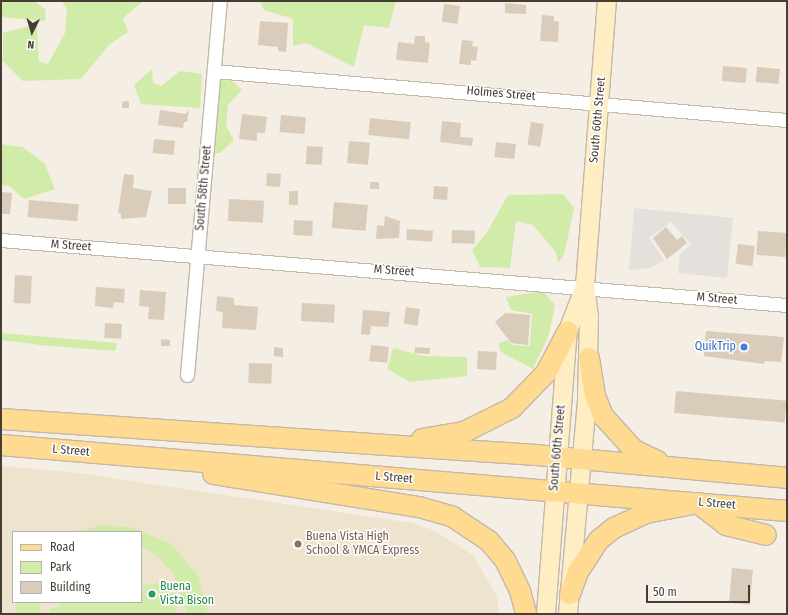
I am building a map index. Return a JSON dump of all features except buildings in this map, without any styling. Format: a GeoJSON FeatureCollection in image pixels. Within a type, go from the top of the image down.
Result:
{"type":"FeatureCollection","features":[{"type":"Feature","properties":{"kind":"main road","name":"South 60th Street"},"geometry":{"type":"LineString","coordinates":[[568,614],[582,459],[589,358],[585,286],[607,1]]}},
{"type":"Feature","properties":{"kind":"main road","name":"South 60th Street"},"geometry":{"type":"LineString","coordinates":[[546,614],[554,491],[568,330],[585,286]]}},
{"type":"Feature","properties":{"kind":"main road"},"geometry":{"type":"LineString","coordinates":[[342,442],[434,438],[488,423],[512,408],[534,388],[553,362],[568,330]]}},
{"type":"Feature","properties":{"kind":"main road"},"geometry":{"type":"LineString","coordinates":[[589,358],[595,396],[609,425],[640,454],[681,468]]}},
{"type":"Feature","properties":{"kind":"main road"},"geometry":{"type":"LineString","coordinates":[[1,419],[557,457],[787,478]]}},
{"type":"Feature","properties":{"kind":"main road","name":"L Street"},"geometry":{"type":"LineString","coordinates":[[1,445],[787,511]]}},
{"type":"Feature","properties":{"kind":"main road"},"geometry":{"type":"LineString","coordinates":[[109,454],[264,483],[419,507],[453,517],[483,537],[505,560],[520,591],[526,614]]}},
{"type":"Feature","properties":{"kind":"main road"},"geometry":{"type":"LineString","coordinates":[[570,594],[588,552],[614,528],[646,513],[698,503],[726,525],[766,535]]}},
{"type":"Feature","properties":{"kind":"street","name":"South 58th Street"},"geometry":{"type":"LineString","coordinates":[[187,375],[220,1]]}},
{"type":"Feature","properties":{"kind":"street","name":"Holmes Street"},"geometry":{"type":"LineString","coordinates":[[214,71],[599,102],[787,120]]}},
{"type":"Feature","properties":{"kind":"street","name":"M Street"},"geometry":{"type":"LineString","coordinates":[[1,240],[585,286],[787,305]]}},
{"type":"Feature","properties":{"kind":"shaded area"},"geometry":{"type":"Polygon","coordinates":[[[634,208],[733,218],[727,278],[678,273],[680,254],[691,244],[671,222],[649,238],[664,260],[651,268],[629,270],[634,208]]]}},
{"type":"Feature","properties":{"kind":"shaded area","name":"Buena Vista High School & YMCA Express"},"geometry":{"type":"Polygon","coordinates":[[[1,466],[78,473],[412,523],[433,530],[473,555],[497,596],[499,614],[1,614],[1,466]]]}},
{"type":"Feature","properties":{"kind":"green space"},"geometry":{"type":"Polygon","coordinates":[[[1,1],[34,1],[46,10],[45,21],[1,17],[1,1]]]}},
{"type":"Feature","properties":{"kind":"green space"},"geometry":{"type":"Polygon","coordinates":[[[62,1],[143,1],[123,18],[128,32],[109,45],[81,79],[23,81],[3,61],[3,33],[37,24],[39,61],[48,64],[65,33],[67,10],[62,1]]]}},
{"type":"Feature","properties":{"kind":"green space"},"geometry":{"type":"Polygon","coordinates":[[[260,1],[396,1],[389,28],[364,25],[354,67],[306,43],[293,46],[293,19],[264,10],[260,1]]]}},
{"type":"Feature","properties":{"kind":"green space"},"geometry":{"type":"Polygon","coordinates":[[[152,69],[153,83],[161,86],[180,71],[202,74],[200,108],[141,104],[134,85],[152,69]]]}},
{"type":"Feature","properties":{"kind":"green space"},"geometry":{"type":"Polygon","coordinates":[[[227,76],[242,90],[228,105],[226,126],[234,140],[220,153],[208,153],[214,82],[227,76]]]}},
{"type":"Feature","properties":{"kind":"green space"},"geometry":{"type":"Polygon","coordinates":[[[1,144],[23,147],[45,164],[55,189],[24,199],[8,185],[1,186],[1,144]]]}},
{"type":"Feature","properties":{"kind":"green space"},"geometry":{"type":"Polygon","coordinates":[[[563,194],[574,208],[564,255],[558,263],[556,252],[533,225],[516,221],[510,268],[480,267],[472,250],[486,234],[508,195],[563,194]]]}},
{"type":"Feature","properties":{"kind":"green space"},"geometry":{"type":"Polygon","coordinates":[[[543,291],[555,305],[549,335],[533,369],[501,352],[498,344],[507,340],[511,345],[530,346],[532,314],[511,310],[506,297],[543,291]]]}},
{"type":"Feature","properties":{"kind":"green space"},"geometry":{"type":"Polygon","coordinates":[[[1,333],[117,343],[115,351],[40,345],[1,340],[1,333]]]}},
{"type":"Feature","properties":{"kind":"green space"},"geometry":{"type":"Polygon","coordinates":[[[393,348],[424,356],[467,357],[467,376],[410,382],[387,369],[393,348]]]}},
{"type":"Feature","properties":{"kind":"green space"},"geometry":{"type":"Polygon","coordinates":[[[102,525],[134,528],[141,531],[79,531],[102,525]]]}},
{"type":"Feature","properties":{"kind":"green space"},"geometry":{"type":"Polygon","coordinates":[[[142,532],[172,545],[198,576],[208,614],[187,614],[174,574],[155,554],[142,548],[142,532]]]}},
{"type":"Feature","properties":{"kind":"green space","name":"Buena Vista Bison"},"geometry":{"type":"Polygon","coordinates":[[[161,583],[163,595],[174,593],[176,614],[50,614],[49,609],[60,607],[60,603],[142,603],[142,586],[161,583]]]}},
{"type":"Feature","properties":{"kind":"green space"},"geometry":{"type":"Polygon","coordinates":[[[16,603],[40,603],[40,614],[16,614],[16,603]]]}},
{"type":"Feature","properties":{"kind":"place","name":"QuikTrip"},"geometry":{"type":"Point","coordinates":[744,347]}},
{"type":"Feature","properties":{"kind":"place","name":"Buena Vista High School & YMCA Express"},"geometry":{"type":"Point","coordinates":[298,544]}},
{"type":"Feature","properties":{"kind":"place","name":"Buena Vista Bison"},"geometry":{"type":"Point","coordinates":[152,594]}}]}
